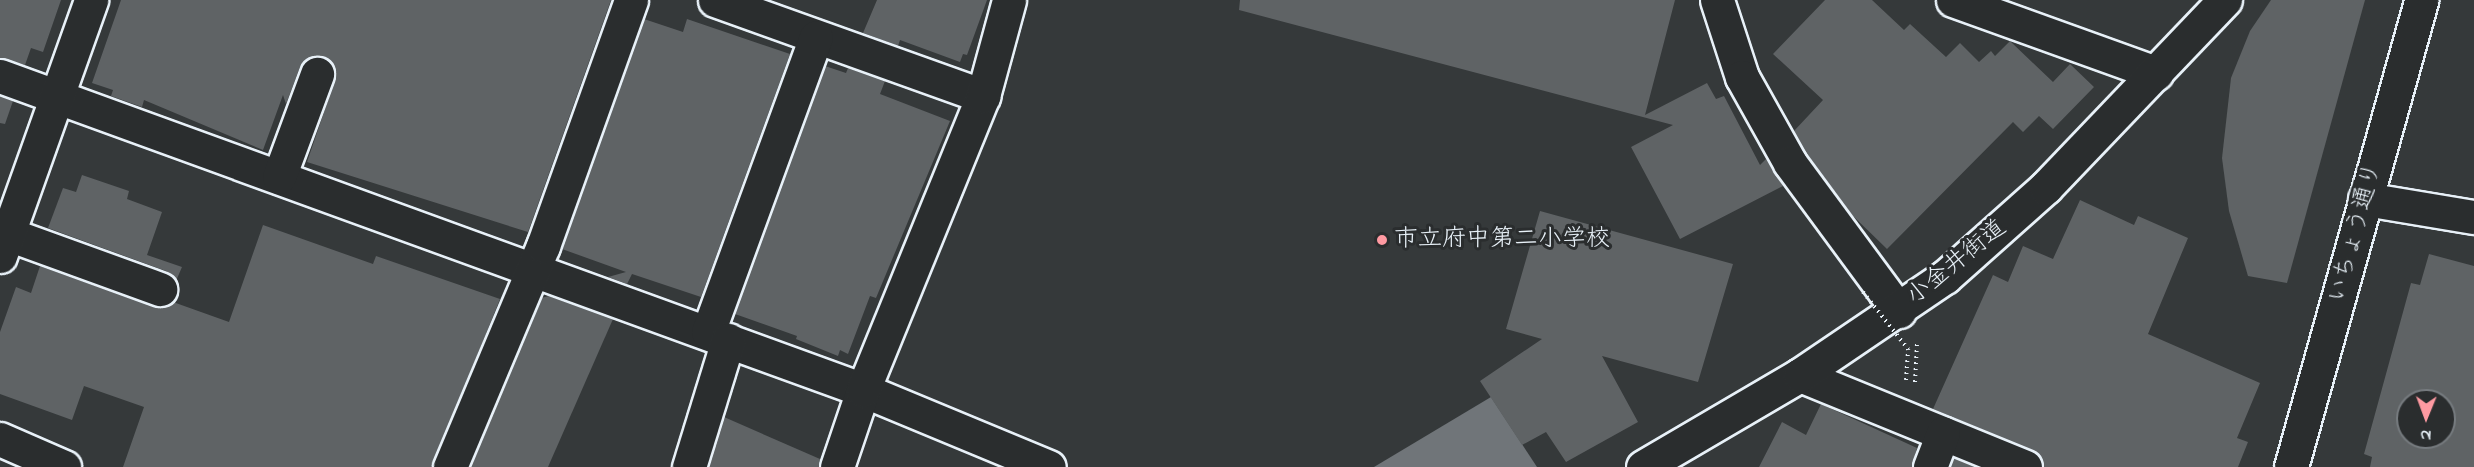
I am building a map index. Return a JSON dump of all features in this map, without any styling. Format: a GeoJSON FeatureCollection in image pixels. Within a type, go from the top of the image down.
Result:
{"type":"FeatureCollection","features":[{"type":"Feature","properties":{"kind":"street"},"geometry":{"type":"LineString","coordinates":[[91,0],[4,245],[160,289]]}},
{"type":"Feature","properties":{"kind":"street"},"geometry":{"type":"LineString","coordinates":[[450,467],[531,268],[631,0]]}},
{"type":"Feature","properties":{"kind":"street"},"geometry":{"type":"LineString","coordinates":[[716,0],[983,96]]}},
{"type":"Feature","properties":{"kind":"street"},"geometry":{"type":"LineString","coordinates":[[837,467],[863,390],[983,96],[1009,0]]}},
{"type":"Feature","properties":{"kind":"street"},"geometry":{"type":"LineString","coordinates":[[1718,0],[1742,77],[1790,163],[1899,311]]}},
{"type":"Feature","properties":{"kind":"street"},"geometry":{"type":"LineString","coordinates":[[1953,0],[1993,7],[2156,72]]}},
{"type":"Feature","properties":{"kind":"street","name":"小金井街道"},"geometry":{"type":"LineString","coordinates":[[1643,467],[1800,375],[1899,311],[1952,270],[2046,187],[2224,0]]}},
{"type":"Feature","properties":{"kind":"street","name":"いちょう通り"},"geometry":{"type":"LineString","coordinates":[[2291,467],[2421,0]]}},
{"type":"Feature","properties":{"kind":"street"},"geometry":{"type":"LineString","coordinates":[[689,467],[718,336],[816,37]]}},
{"type":"Feature","properties":{"kind":"street"},"geometry":{"type":"LineString","coordinates":[[279,177],[317,74]]}},
{"type":"Feature","properties":{"kind":"street"},"geometry":{"type":"LineString","coordinates":[[0,76],[863,390],[1049,467]]}},
{"type":"Feature","properties":{"kind":"street"},"geometry":{"type":"LineString","coordinates":[[2366,198],[2474,217]]}},
{"type":"Feature","properties":{"kind":"street"},"geometry":{"type":"LineString","coordinates":[[1800,375],[2025,467]]}},
{"type":"Feature","properties":{"kind":"street"},"geometry":{"type":"LineString","coordinates":[[1930,467],[1943,433]]}},
{"type":"Feature","properties":{"kind":"street"},"geometry":{"type":"LineString","coordinates":[[0,439],[64,467]]}},
{"type":"Feature","properties":{"kind":"path"},"geometry":{"type":"LineString","coordinates":[[1863,292],[1908,349],[1906,386],[1915,386],[1917,344]]}},
{"type":"Feature","properties":{"kind":"shaded area"},"geometry":{"type":"Polygon","coordinates":[[[1491,397],[1537,467],[1374,467],[1491,397]]]}},
{"type":"Feature","properties":{"kind":"building"},"geometry":{"type":"Polygon","coordinates":[[[0,0],[61,0],[43,52],[31,48],[25,65],[0,58],[0,0]]]}},
{"type":"Feature","properties":{"kind":"building"},"geometry":{"type":"Polygon","coordinates":[[[121,0],[611,0],[528,232],[307,162],[335,80],[332,63],[323,56],[306,59],[300,67],[286,104],[283,95],[263,150],[144,100],[142,107],[111,96],[113,90],[92,83],[121,0]]]}},
{"type":"Feature","properties":{"kind":"building"},"geometry":{"type":"Polygon","coordinates":[[[877,0],[987,0],[967,55],[963,54],[960,62],[900,40],[898,46],[863,33],[877,0]]]}},
{"type":"Feature","properties":{"kind":"building"},"geometry":{"type":"Polygon","coordinates":[[[1240,0],[1675,0],[1645,115],[1707,83],[1716,99],[1724,96],[1760,165],[1766,159],[1783,186],[1680,239],[1631,147],[1673,125],[1239,10],[1240,0]]]}},
{"type":"Feature","properties":{"kind":"building"},"geometry":{"type":"Polygon","coordinates":[[[1825,0],[1872,0],[1904,30],[1910,24],[1946,57],[1960,43],[1979,62],[1991,51],[1995,56],[2010,41],[2053,82],[2070,64],[2094,87],[2053,129],[2039,116],[2023,132],[2013,122],[1887,249],[1851,214],[1806,153],[1794,131],[1823,100],[1773,54],[1825,0]]]}},
{"type":"Feature","properties":{"kind":"building"},"geometry":{"type":"Polygon","coordinates":[[[2271,0],[2365,0],[2287,283],[2248,276],[2229,211],[2222,158],[2231,78],[2250,31],[2271,0]]]}},
{"type":"Feature","properties":{"kind":"building"},"geometry":{"type":"Polygon","coordinates":[[[644,19],[683,32],[687,19],[790,54],[701,297],[632,274],[627,284],[608,277],[626,272],[562,249],[644,19]]]}},
{"type":"Feature","properties":{"kind":"building"},"geometry":{"type":"Polygon","coordinates":[[[825,66],[846,73],[848,68],[885,81],[880,94],[950,121],[876,298],[870,296],[848,354],[840,350],[838,356],[796,339],[797,336],[735,314],[825,66]]]}},
{"type":"Feature","properties":{"kind":"building"},"geometry":{"type":"Polygon","coordinates":[[[0,96],[13,101],[5,124],[0,123],[0,96]]]}},
{"type":"Feature","properties":{"kind":"building"},"geometry":{"type":"Polygon","coordinates":[[[82,175],[129,191],[127,199],[162,212],[147,255],[182,267],[176,281],[166,271],[48,228],[63,188],[76,192],[82,175]]]}},
{"type":"Feature","properties":{"kind":"building"},"geometry":{"type":"Polygon","coordinates":[[[2080,200],[2134,225],[2138,216],[2188,238],[2148,334],[2260,383],[2237,438],[2248,442],[2238,467],[2043,467],[2040,456],[2032,450],[1933,409],[1993,275],[2008,282],[2023,246],[2053,259],[2080,200]]]}},
{"type":"Feature","properties":{"kind":"building"},"geometry":{"type":"Polygon","coordinates":[[[1540,211],[1733,264],[1698,382],[1602,356],[1638,422],[1566,462],[1546,432],[1522,445],[1480,381],[1542,339],[1506,329],[1540,211]]]}},
{"type":"Feature","properties":{"kind":"building"},"geometry":{"type":"Polygon","coordinates":[[[263,225],[373,264],[376,256],[500,299],[432,467],[123,467],[144,407],[84,386],[72,420],[0,394],[0,332],[16,287],[31,293],[40,266],[154,307],[173,302],[229,322],[263,225]]]}},
{"type":"Feature","properties":{"kind":"building"},"geometry":{"type":"Polygon","coordinates":[[[2429,254],[2474,266],[2474,467],[2370,467],[2372,457],[2364,454],[2411,283],[2420,285],[2429,254]]]}},
{"type":"Feature","properties":{"kind":"building"},"geometry":{"type":"Polygon","coordinates":[[[549,296],[613,319],[548,467],[470,467],[541,298],[549,296]]]}},
{"type":"Feature","properties":{"kind":"building"},"geometry":{"type":"Polygon","coordinates":[[[1821,404],[1917,448],[1912,467],[1759,467],[1782,422],[1806,435],[1821,404]]]}},
{"type":"Feature","properties":{"kind":"building"},"geometry":{"type":"Polygon","coordinates":[[[724,417],[820,459],[819,467],[709,467],[724,417]]]}},
{"type":"Feature","properties":{"kind":"building"},"geometry":{"type":"Polygon","coordinates":[[[1954,458],[1975,467],[1950,467],[1954,458]]]}},
{"type":"Feature","properties":{"kind":"place","name":"市立府中第二小学校"},"geometry":{"type":"Point","coordinates":[1382,240]}}]}
